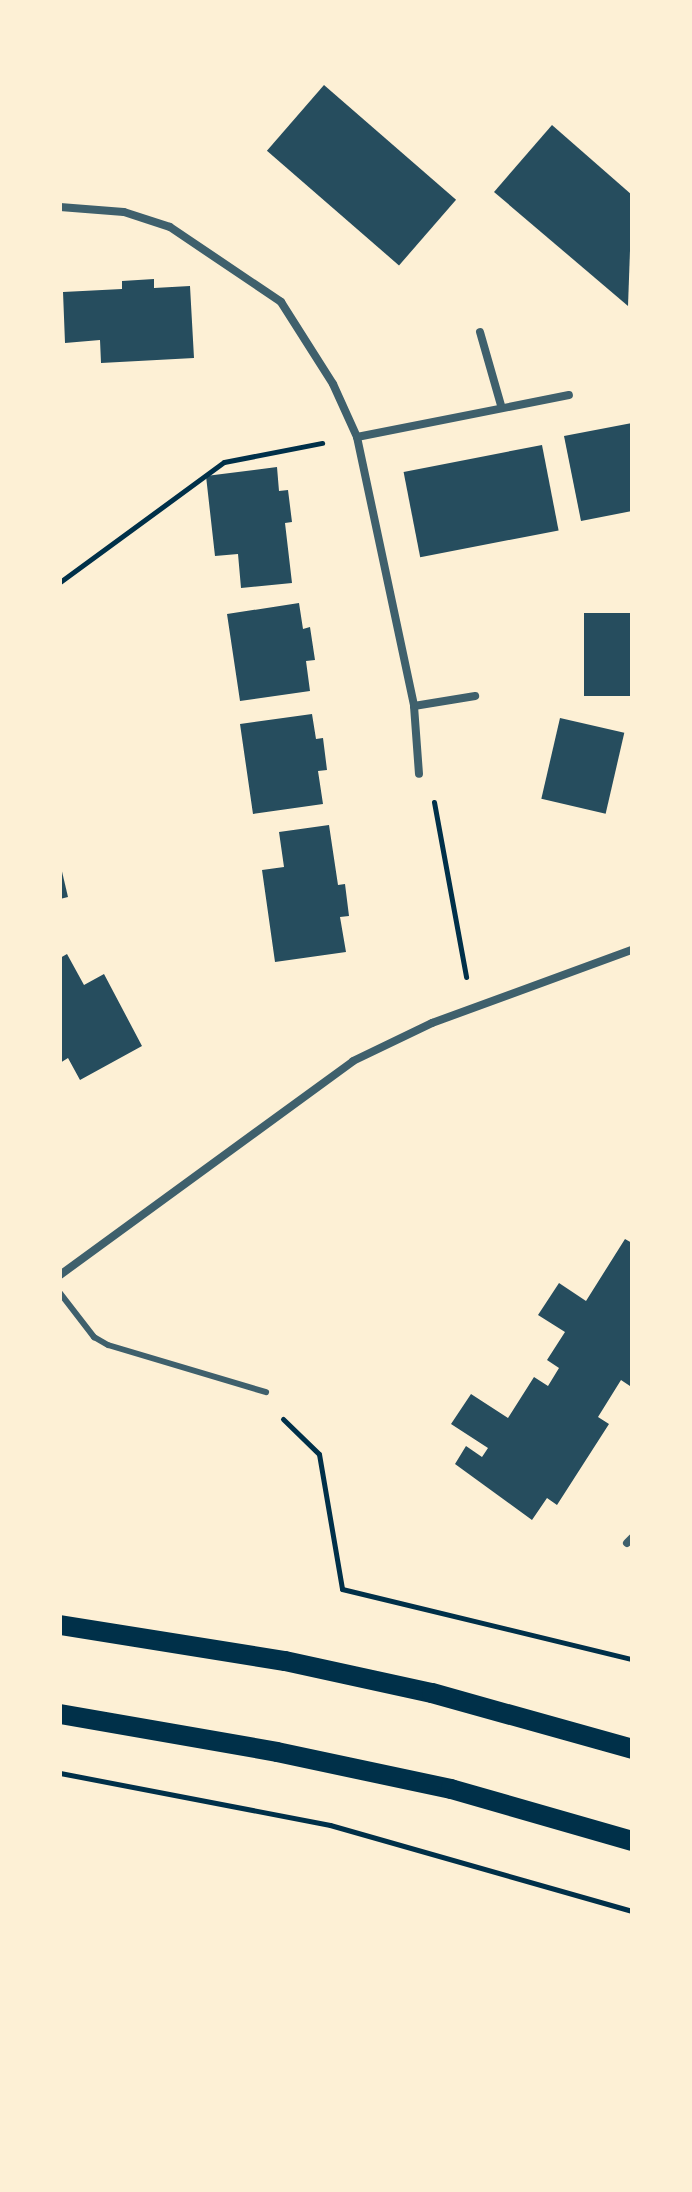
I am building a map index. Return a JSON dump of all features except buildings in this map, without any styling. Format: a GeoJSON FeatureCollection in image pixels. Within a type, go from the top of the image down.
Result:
{"type":"FeatureCollection","features":[{"type":"Feature","properties":{"kind":"main road"},"geometry":{"type":"LineString","coordinates":[[60,1625],[285,1661],[432,1693],[632,1749]]}},
{"type":"Feature","properties":{"kind":"main road"},"geometry":{"type":"LineString","coordinates":[[60,1714],[277,1752],[436,1786],[632,1841]]}},
{"type":"Feature","properties":{"kind":"street"},"geometry":{"type":"LineString","coordinates":[[60,207],[124,212],[170,227],[281,302],[333,384],[357,437],[414,706],[419,774]]}},
{"type":"Feature","properties":{"kind":"street"},"geometry":{"type":"LineString","coordinates":[[480,332],[501,405]]}},
{"type":"Feature","properties":{"kind":"street"},"geometry":{"type":"LineString","coordinates":[[357,437],[501,405],[569,395]]}},
{"type":"Feature","properties":{"kind":"street"},"geometry":{"type":"LineString","coordinates":[[414,706],[475,696]]}},
{"type":"Feature","properties":{"kind":"street"},"geometry":{"type":"LineString","coordinates":[[60,1275],[353,1061],[432,1023],[632,950]]}},
{"type":"Feature","properties":{"kind":"lane"},"geometry":{"type":"LineString","coordinates":[[60,1293],[94,1337],[108,1345],[266,1392]]}},
{"type":"Feature","properties":{"kind":"path"},"geometry":{"type":"LineString","coordinates":[[60,582],[224,462],[357,437]]}},
{"type":"Feature","properties":{"kind":"path"},"geometry":{"type":"LineString","coordinates":[[419,774],[431,785],[464,968]]}},
{"type":"Feature","properties":{"kind":"path"},"geometry":{"type":"LineString","coordinates":[[266,1392],[271,1407],[319,1454],[342,1589],[632,1659]]}},
{"type":"Feature","properties":{"kind":"path"},"geometry":{"type":"LineString","coordinates":[[60,1773],[330,1825],[632,1911]]}}]}
